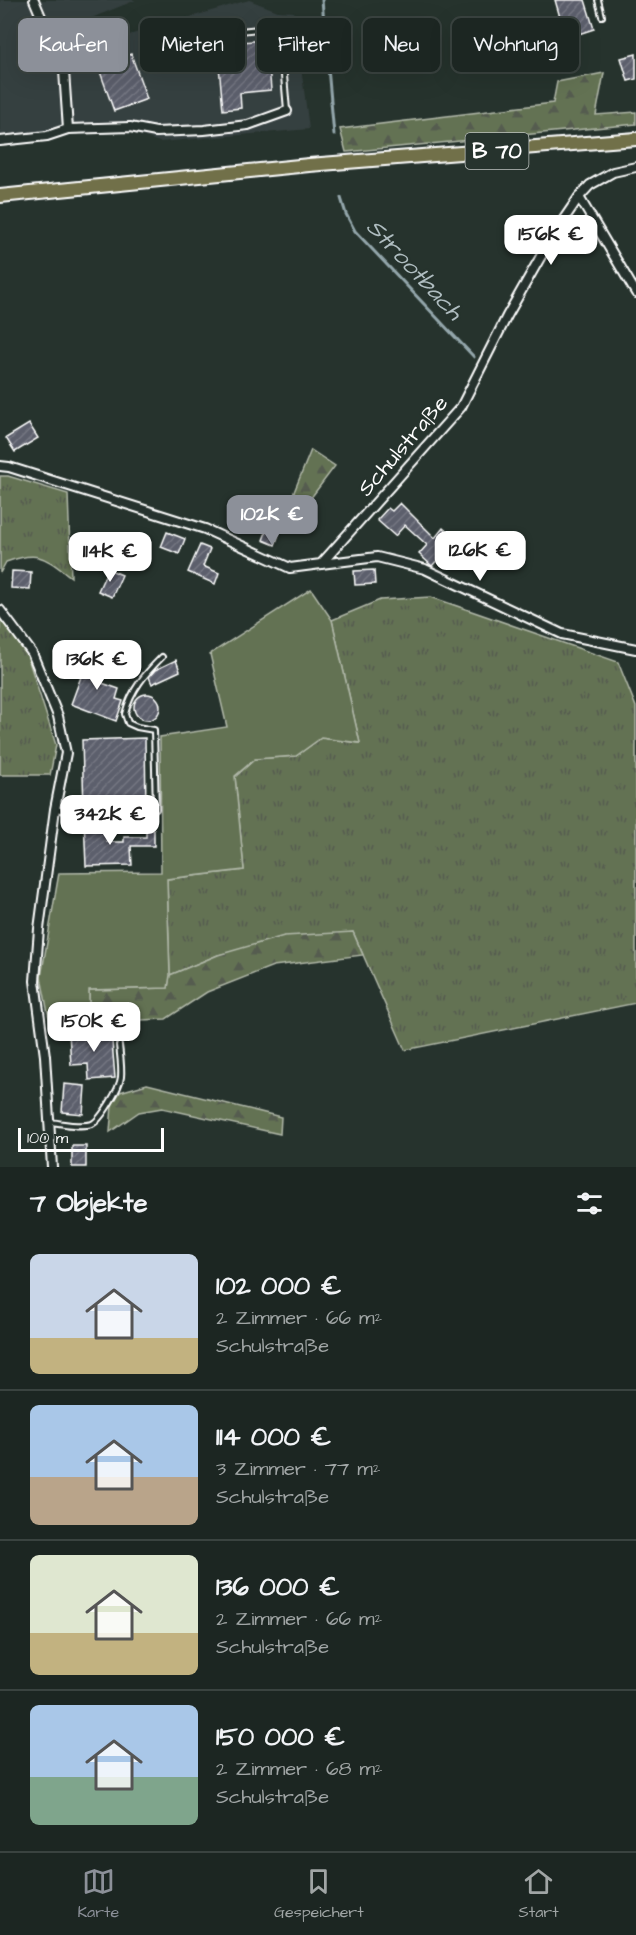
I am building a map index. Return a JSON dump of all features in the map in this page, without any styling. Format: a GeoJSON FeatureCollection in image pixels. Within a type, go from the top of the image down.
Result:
{"type":"FeatureCollection","features":[{"type":"Feature","properties":{"kind":"main road","name":"B 70"},"geometry":{"type":"LineString","coordinates":[[0,196],[309,165],[636,139]]}},
{"type":"Feature","properties":{"kind":"main road"},"geometry":{"type":"LineString","coordinates":[[0,204],[49,192]]}},
{"type":"Feature","properties":{"kind":"street"},"geometry":{"type":"LineString","coordinates":[[34,0],[64,71],[68,129]]}},
{"type":"Feature","properties":{"kind":"street"},"geometry":{"type":"LineString","coordinates":[[0,141],[47,136],[68,129],[130,128],[156,132],[204,130],[248,125],[287,111]]}},
{"type":"Feature","properties":{"kind":"street","name":"Schulstraße"},"geometry":{"type":"LineString","coordinates":[[321,564],[461,407],[507,316],[553,235],[579,197],[591,185],[613,172],[636,167]]}},
{"type":"Feature","properties":{"kind":"street"},"geometry":{"type":"LineString","coordinates":[[579,197],[636,293]]}},
{"type":"Feature","properties":{"kind":"street"},"geometry":{"type":"LineString","coordinates":[[0,466],[205,529],[290,568],[377,557],[424,569],[562,634],[636,649]]}},
{"type":"Feature","properties":{"kind":"street"},"geometry":{"type":"LineString","coordinates":[[0,610],[32,654],[57,716],[66,753],[55,809],[39,929],[35,981],[45,1056],[52,1167]]}},
{"type":"Feature","properties":{"kind":"lane"},"geometry":{"type":"LineString","coordinates":[[598,0],[602,16]]}},
{"type":"Feature","properties":{"kind":"lane"},"geometry":{"type":"LineString","coordinates":[[245,30],[277,27],[280,30],[287,111]]}},
{"type":"Feature","properties":{"kind":"lane"},"geometry":{"type":"LineString","coordinates":[[55,809],[96,818],[140,815],[156,809],[154,730],[128,723],[125,714],[133,690],[162,657]]}},
{"type":"Feature","properties":{"kind":"lane"},"geometry":{"type":"LineString","coordinates":[[49,1122],[86,1125],[98,1119],[121,1080],[119,1045]]}},
{"type":"Feature","properties":{"kind":"shaded area"},"geometry":{"type":"Polygon","coordinates":[[[0,0],[136,0],[91,18],[18,18],[18,72],[128,72],[128,35],[140,32],[140,72],[245,72],[245,18],[187,18],[249,0],[278,11],[294,12],[295,18],[257,18],[257,72],[302,72],[309,129],[160,142],[129,132],[75,133],[0,139],[0,0]]]}},
{"type":"Feature","properties":{"kind":"green space"},"geometry":{"type":"Polygon","coordinates":[[[604,73],[596,115],[636,112],[636,124],[346,152],[340,129],[553,103],[557,82],[604,73]]]}},
{"type":"Feature","properties":{"kind":"green space"},"geometry":{"type":"Polygon","coordinates":[[[311,450],[335,466],[307,503],[292,497],[311,450]]]}},
{"type":"Feature","properties":{"kind":"green space"},"geometry":{"type":"Polygon","coordinates":[[[0,476],[8,476],[68,494],[71,577],[47,560],[34,556],[6,562],[0,573],[0,476]]]}},
{"type":"Feature","properties":{"kind":"green space"},"geometry":{"type":"Polygon","coordinates":[[[311,589],[332,620],[360,743],[321,738],[296,756],[255,759],[235,776],[244,870],[167,879],[170,975],[168,988],[89,990],[89,1022],[50,1024],[41,977],[59,873],[161,872],[160,737],[227,727],[210,654],[311,589]]]}},
{"type":"Feature","properties":{"kind":"green space"},"geometry":{"type":"Polygon","coordinates":[[[431,597],[618,662],[636,707],[636,1003],[405,1050],[353,932],[218,955],[170,975],[167,879],[244,870],[235,777],[255,759],[296,756],[321,738],[360,743],[332,620],[380,600],[431,597]]]}},
{"type":"Feature","properties":{"kind":"green space"},"geometry":{"type":"Polygon","coordinates":[[[0,618],[27,655],[56,745],[50,775],[0,775],[0,618]]]}},
{"type":"Feature","properties":{"kind":"green space"},"geometry":{"type":"Polygon","coordinates":[[[353,932],[363,955],[273,966],[207,992],[166,1019],[89,1022],[89,990],[168,988],[170,975],[218,955],[284,936],[353,932]]]}},
{"type":"Feature","properties":{"kind":"green space"},"geometry":{"type":"Polygon","coordinates":[[[147,1084],[281,1117],[280,1134],[162,1108],[139,1112],[110,1132],[112,1105],[120,1092],[147,1084]]]}},
{"type":"Feature","properties":{"kind":"building"},"geometry":{"type":"Polygon","coordinates":[[[555,0],[585,0],[594,29],[579,34],[579,18],[560,18],[555,0]]]}},
{"type":"Feature","properties":{"kind":"building"},"geometry":{"type":"Polygon","coordinates":[[[257,41],[257,72],[270,72],[271,90],[240,93],[241,108],[223,110],[220,72],[245,72],[245,42],[257,41]]]}},
{"type":"Feature","properties":{"kind":"building"},"geometry":{"type":"Polygon","coordinates":[[[131,54],[147,99],[114,111],[100,72],[128,72],[128,55],[131,54]]]}},
{"type":"Feature","properties":{"kind":"building"},"geometry":{"type":"Polygon","coordinates":[[[636,54],[636,79],[628,81],[621,58],[636,54]]]}},
{"type":"Feature","properties":{"kind":"building"},"geometry":{"type":"Polygon","coordinates":[[[29,424],[38,438],[15,452],[6,438],[29,424]]]}},
{"type":"Feature","properties":{"kind":"building"},"geometry":{"type":"Polygon","coordinates":[[[400,503],[435,538],[443,528],[456,539],[432,566],[419,554],[427,545],[405,525],[395,536],[377,520],[388,508],[392,511],[400,503]]]}},
{"type":"Feature","properties":{"kind":"building"},"geometry":{"type":"Polygon","coordinates":[[[268,527],[280,532],[275,545],[263,540],[268,527]]]}},
{"type":"Feature","properties":{"kind":"building"},"geometry":{"type":"Polygon","coordinates":[[[167,532],[185,539],[179,554],[161,547],[167,532]]]}},
{"type":"Feature","properties":{"kind":"building"},"geometry":{"type":"Polygon","coordinates":[[[200,545],[210,549],[203,566],[219,573],[215,584],[188,572],[200,545]]]}},
{"type":"Feature","properties":{"kind":"building"},"geometry":{"type":"Polygon","coordinates":[[[108,569],[122,575],[112,597],[98,591],[108,569]]]}},
{"type":"Feature","properties":{"kind":"building"},"geometry":{"type":"Polygon","coordinates":[[[374,570],[375,584],[355,585],[354,571],[374,570]]]}},
{"type":"Feature","properties":{"kind":"building"},"geometry":{"type":"Polygon","coordinates":[[[12,571],[31,572],[30,589],[11,588],[12,571]]]}},
{"type":"Feature","properties":{"kind":"building"},"geometry":{"type":"Polygon","coordinates":[[[89,655],[110,663],[102,683],[119,689],[116,699],[123,701],[116,721],[71,704],[89,655]]]}},
{"type":"Feature","properties":{"kind":"building"},"geometry":{"type":"Polygon","coordinates":[[[176,660],[180,671],[152,684],[149,677],[155,670],[176,660]]]}},
{"type":"Feature","properties":{"kind":"building"},"geometry":{"type":"Polygon","coordinates":[[[147,694],[156,698],[160,707],[156,716],[147,720],[138,716],[134,707],[138,698],[147,694]]]}},
{"type":"Feature","properties":{"kind":"building"},"geometry":{"type":"Polygon","coordinates":[[[145,738],[146,809],[106,811],[106,813],[84,810],[82,740],[145,738]]]}},
{"type":"Feature","properties":{"kind":"building"},"geometry":{"type":"Polygon","coordinates":[[[84,819],[106,821],[107,842],[124,842],[124,837],[146,837],[146,830],[154,830],[154,846],[131,846],[132,865],[86,866],[84,819]]]}},
{"type":"Feature","properties":{"kind":"building"},"geometry":{"type":"Polygon","coordinates":[[[111,1029],[115,1078],[89,1080],[88,1064],[71,1065],[69,1032],[111,1029]]]}},
{"type":"Feature","properties":{"kind":"building"},"geometry":{"type":"Polygon","coordinates":[[[64,1084],[85,1086],[83,1114],[62,1112],[64,1084]]]}},
{"type":"Feature","properties":{"kind":"building"},"geometry":{"type":"Polygon","coordinates":[[[72,1146],[86,1146],[86,1167],[72,1167],[72,1146]]]}},
{"type":"Feature","properties":{"kind":"waterway","name":"Strootbach"},"geometry":{"type":"LineString","coordinates":[[322,0],[334,135]]}},
{"type":"Feature","properties":{"kind":"waterway","name":"Strootbach"},"geometry":{"type":"LineString","coordinates":[[341,198],[355,231],[474,357]]}}]}
